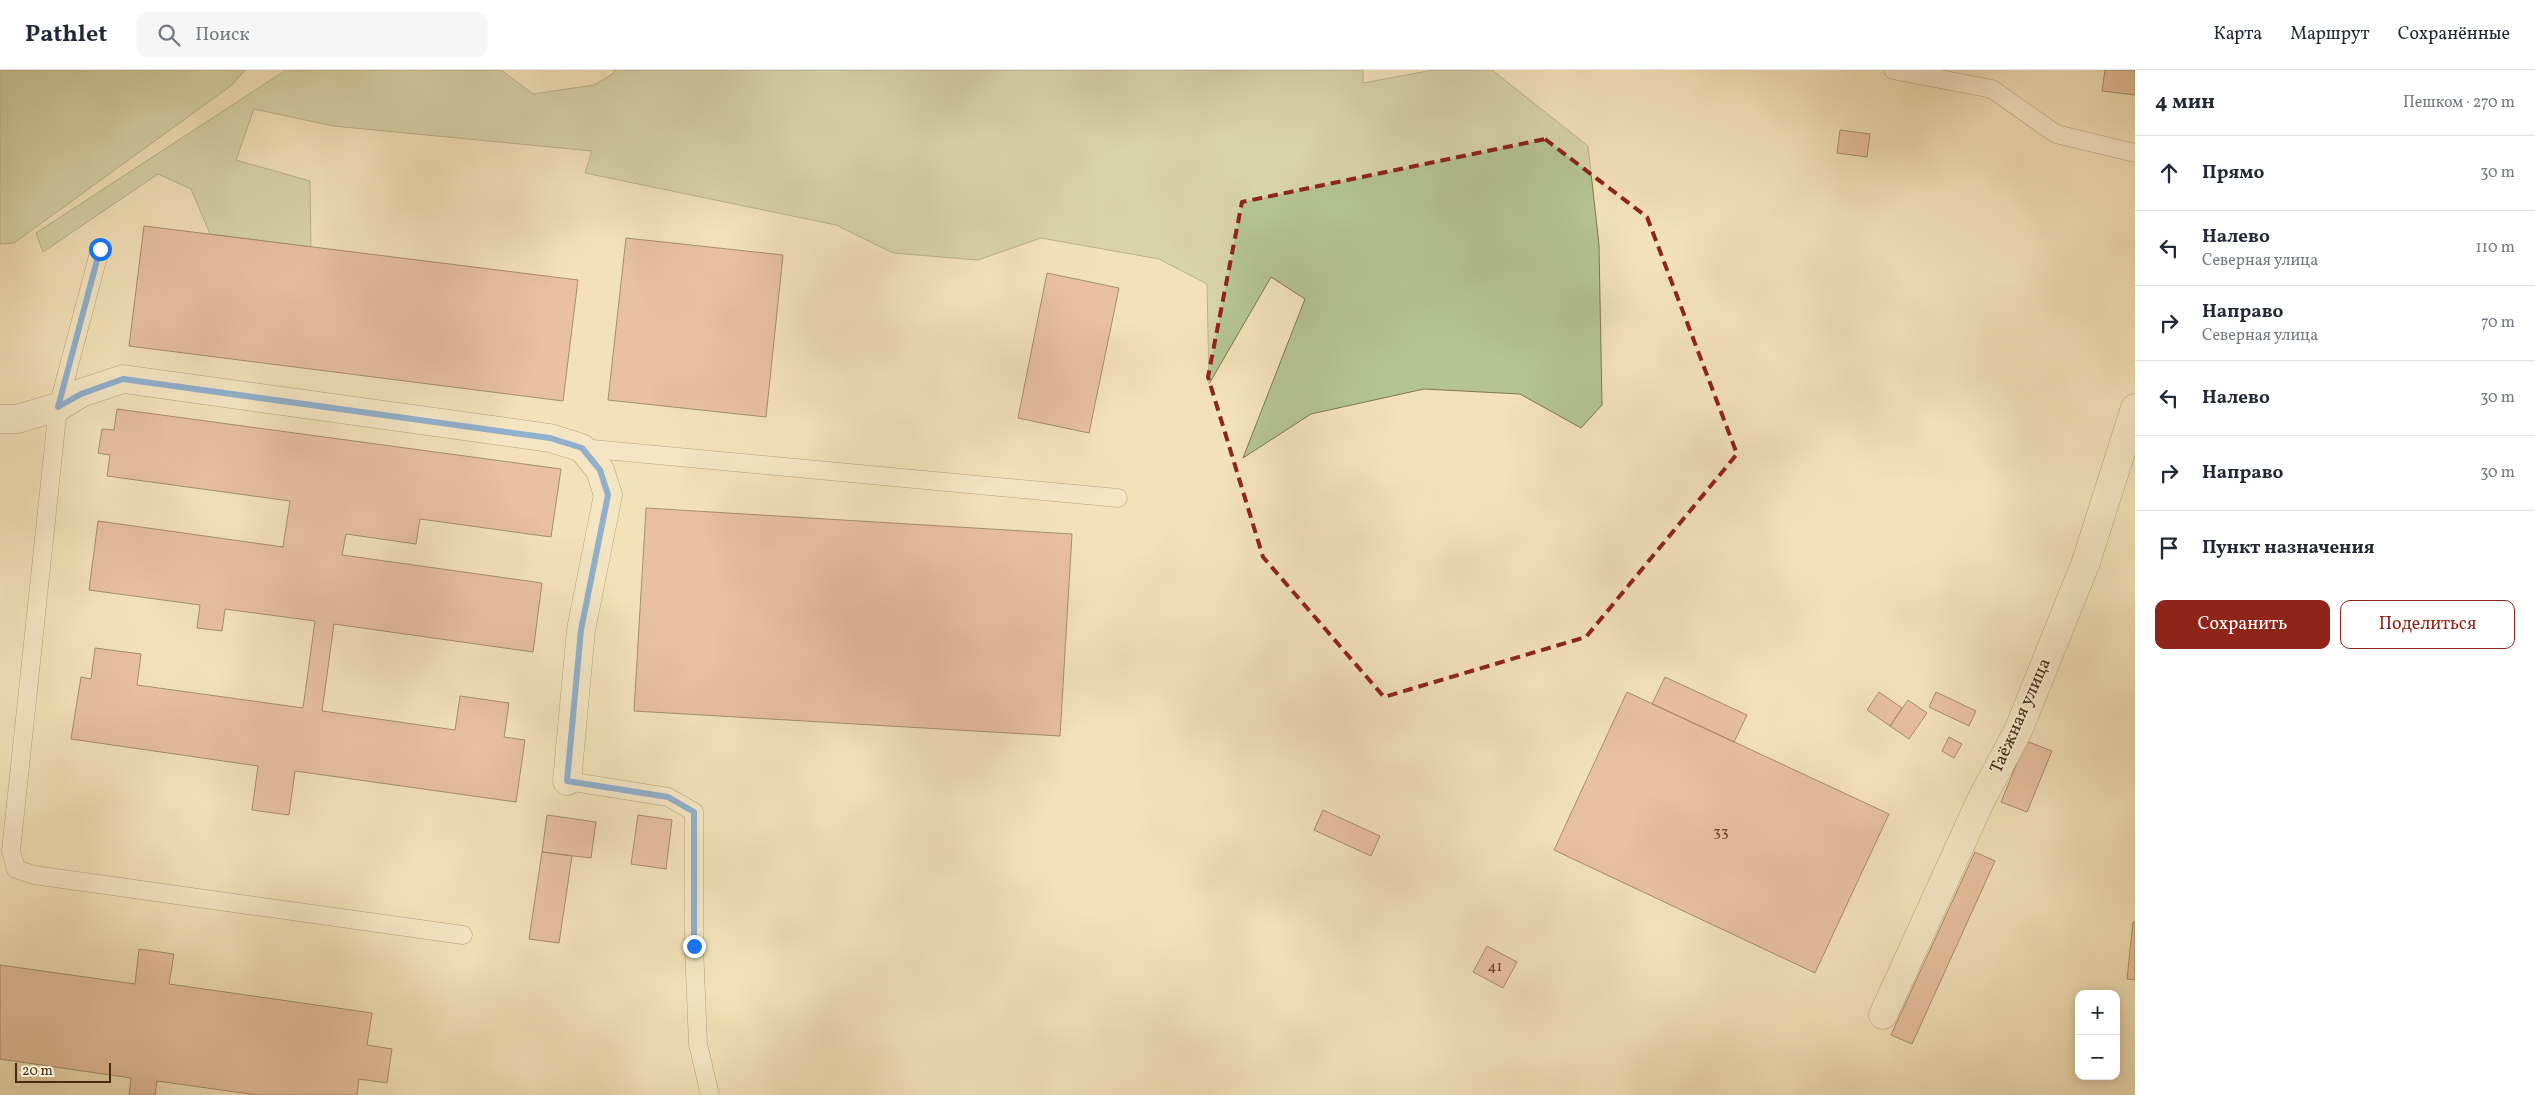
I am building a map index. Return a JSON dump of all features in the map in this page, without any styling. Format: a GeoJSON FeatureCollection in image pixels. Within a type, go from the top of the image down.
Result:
{"type":"FeatureCollection","features":[{"type":"Feature","properties":{"kind":"street"},"geometry":{"type":"LineString","coordinates":[[0,419],[17,419],[58,407],[81,394],[123,379],[550,438],[582,448],[600,470],[608,495],[581,630],[567,781]]}},
{"type":"Feature","properties":{"kind":"street","name":"Таёжная улица"},"geometry":{"type":"LineString","coordinates":[[1883,1015],[1981,800],[2018,730],[2086,562],[2135,408]]}},
{"type":"Feature","properties":{"kind":"lane"},"geometry":{"type":"LineString","coordinates":[[1893,70],[1992,90],[2056,134],[2135,154]]}},
{"type":"Feature","properties":{"kind":"lane"},"geometry":{"type":"LineString","coordinates":[[100,249],[58,407],[12,851],[16,869],[34,875],[463,935]]}},
{"type":"Feature","properties":{"kind":"lane"},"geometry":{"type":"LineString","coordinates":[[582,448],[1118,498]]}},
{"type":"Feature","properties":{"kind":"lane"},"geometry":{"type":"LineString","coordinates":[[567,781],[668,797],[694,812],[694,946],[698,1044],[710,1095]]}},
{"type":"Feature","properties":{"kind":"highlighted area"},"geometry":{"type":"Polygon","coordinates":[[[1545,139],[1647,217],[1737,454],[1586,637],[1384,697],[1263,557],[1208,377],[1242,202],[1545,139]]]}},
{"type":"Feature","properties":{"kind":"green space"},"geometry":{"type":"Polygon","coordinates":[[[0,70],[245,70],[232,85],[14,243],[0,244],[0,70]]]}},
{"type":"Feature","properties":{"kind":"green space"},"geometry":{"type":"Polygon","coordinates":[[[286,70],[501,70],[533,94],[594,85],[614,73],[614,70],[1363,70],[1363,83],[1433,70],[1492,70],[1588,146],[1599,245],[1602,405],[1581,428],[1520,394],[1424,389],[1311,414],[1243,458],[1305,299],[1271,277],[1209,384],[1207,284],[1159,259],[1041,238],[978,260],[893,253],[836,225],[585,173],[592,151],[333,126],[254,109],[236,160],[310,181],[311,247],[210,234],[191,189],[158,174],[43,252],[36,233],[286,70]]]}},
{"type":"Feature","properties":{"kind":"building"},"geometry":{"type":"Polygon","coordinates":[[[2105,70],[2135,70],[2135,95],[2102,91],[2105,70]]]}},
{"type":"Feature","properties":{"kind":"building"},"geometry":{"type":"Polygon","coordinates":[[[1840,130],[1870,134],[1867,157],[1837,153],[1840,130]]]}},
{"type":"Feature","properties":{"kind":"building"},"geometry":{"type":"Polygon","coordinates":[[[144,226],[578,280],[563,401],[129,346],[144,226]]]}},
{"type":"Feature","properties":{"kind":"building"},"geometry":{"type":"Polygon","coordinates":[[[626,238],[783,255],[766,417],[608,400],[626,238]]]}},
{"type":"Feature","properties":{"kind":"building"},"geometry":{"type":"Polygon","coordinates":[[[1047,273],[1119,288],[1089,433],[1018,418],[1047,273]]]}},
{"type":"Feature","properties":{"kind":"building"},"geometry":{"type":"Polygon","coordinates":[[[117,409],[561,469],[551,537],[420,519],[416,544],[346,534],[342,555],[542,583],[533,652],[334,624],[322,711],[455,730],[460,696],[509,703],[504,737],[525,740],[516,802],[295,771],[289,815],[252,810],[258,766],[71,739],[81,677],[91,679],[95,648],[141,654],[137,685],[303,708],[315,621],[225,609],[222,631],[197,628],[200,605],[89,590],[98,521],[283,547],[290,501],[107,476],[110,455],[98,453],[102,429],[114,430],[117,409]]]}},
{"type":"Feature","properties":{"kind":"building"},"geometry":{"type":"Polygon","coordinates":[[[646,508],[1072,534],[1060,736],[634,711],[646,508]]]}},
{"type":"Feature","properties":{"kind":"building"},"geometry":{"type":"Polygon","coordinates":[[[1665,677],[1747,715],[1734,742],[1652,704],[1665,677]]]}},
{"type":"Feature","properties":{"kind":"building"},"geometry":{"type":"Polygon","coordinates":[[[1627,692],[1889,814],[1815,973],[1554,850],[1627,692]]]}},
{"type":"Feature","properties":{"kind":"building"},"geometry":{"type":"Polygon","coordinates":[[[1879,692],[1902,708],[1890,726],[1867,710],[1879,692]]]}},
{"type":"Feature","properties":{"kind":"building"},"geometry":{"type":"Polygon","coordinates":[[[1936,692],[1976,711],[1969,726],[1929,707],[1936,692]]]}},
{"type":"Feature","properties":{"kind":"building"},"geometry":{"type":"Polygon","coordinates":[[[1908,700],[1927,713],[1909,739],[1890,726],[1908,700]]]}},
{"type":"Feature","properties":{"kind":"building"},"geometry":{"type":"Polygon","coordinates":[[[1949,737],[1962,744],[1954,758],[1942,751],[1949,737]]]}},
{"type":"Feature","properties":{"kind":"building"},"geometry":{"type":"Polygon","coordinates":[[[2026,741],[2052,751],[2027,812],[2001,802],[2026,741]]]}},
{"type":"Feature","properties":{"kind":"building"},"geometry":{"type":"Polygon","coordinates":[[[1323,810],[1380,836],[1371,856],[1314,830],[1323,810]]]}},
{"type":"Feature","properties":{"kind":"building"},"geometry":{"type":"Polygon","coordinates":[[[547,815],[596,822],[591,858],[542,852],[547,815]]]}},
{"type":"Feature","properties":{"kind":"building"},"geometry":{"type":"Polygon","coordinates":[[[638,815],[672,820],[666,869],[631,864],[638,815]]]}},
{"type":"Feature","properties":{"kind":"building"},"geometry":{"type":"Polygon","coordinates":[[[542,852],[572,856],[559,943],[529,939],[542,852]]]}},
{"type":"Feature","properties":{"kind":"building"},"geometry":{"type":"Polygon","coordinates":[[[1975,852],[1995,861],[1912,1044],[1891,1035],[1975,852]]]}},
{"type":"Feature","properties":{"kind":"building"},"geometry":{"type":"Polygon","coordinates":[[[2133,922],[2135,922],[2135,980],[2127,979],[2133,922]]]}},
{"type":"Feature","properties":{"kind":"building"},"geometry":{"type":"Polygon","coordinates":[[[1487,946],[1517,962],[1503,988],[1473,972],[1487,946]]]}},
{"type":"Feature","properties":{"kind":"building"},"geometry":{"type":"Polygon","coordinates":[[[139,949],[174,954],[169,984],[372,1013],[367,1045],[392,1049],[387,1083],[359,1079],[357,1095],[257,1095],[157,1081],[155,1095],[129,1095],[131,1078],[0,1059],[0,965],[135,984],[139,949]]]}},
{"type":"Feature","properties":{"kind":"route"},"geometry":{"type":"LineString","coordinates":[[100,249],[58,407],[81,394],[123,379],[550,438],[582,448],[600,470],[608,495],[581,630],[567,781],[668,797],[694,812],[694,946]]}}]}
